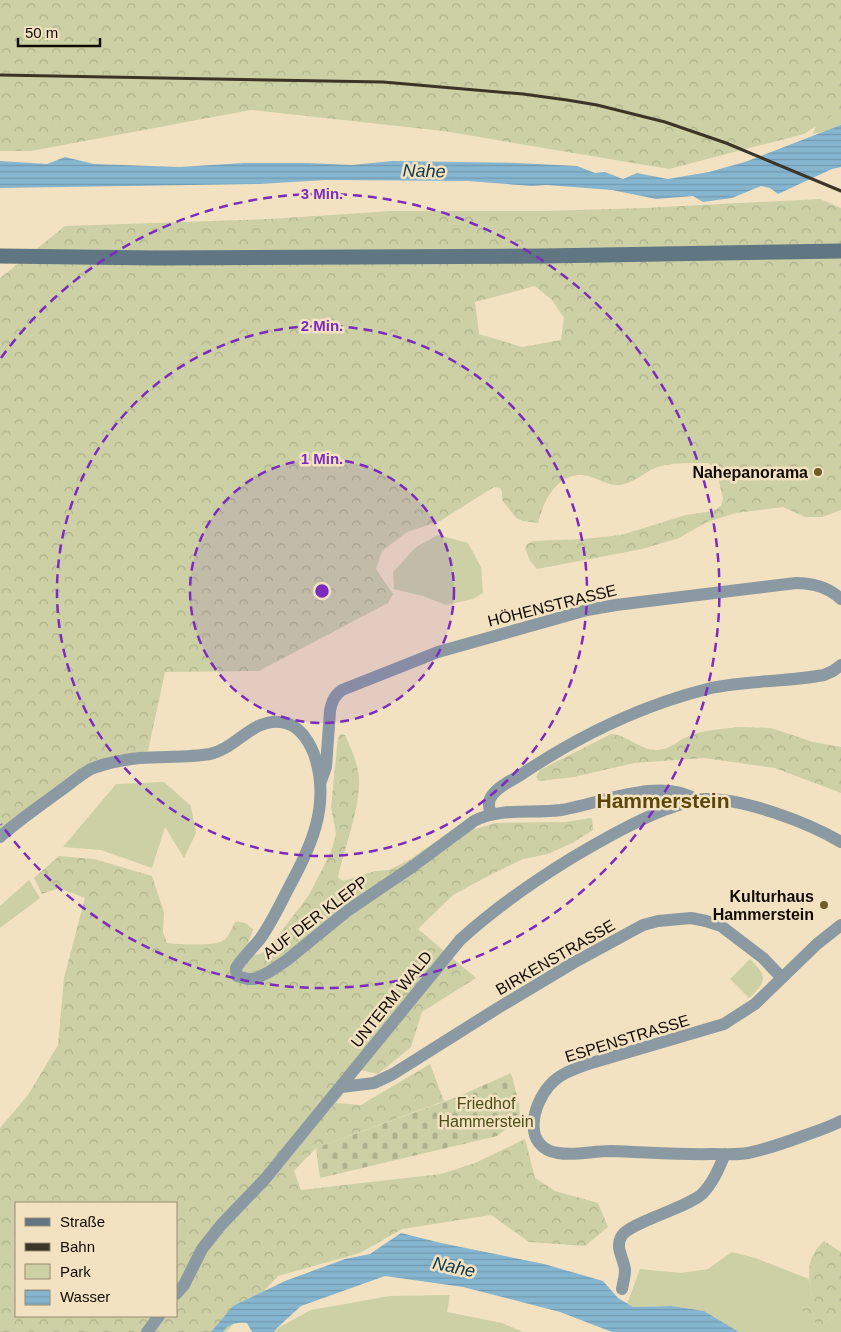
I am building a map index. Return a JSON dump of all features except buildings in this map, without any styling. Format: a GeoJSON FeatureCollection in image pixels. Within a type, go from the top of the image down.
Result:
{"type":"FeatureCollection","features":[{"type":"Feature","properties":{"kind":"main road"},"geometry":{"type":"LineString","coordinates":[[0,256],[167,258],[544,256],[841,251]]}},
{"type":"Feature","properties":{"kind":"street","name":"HÖHENSTRASSE"},"geometry":{"type":"LineString","coordinates":[[336,695],[342,690],[438,652],[588,610],[796,583],[821,586],[834,592],[841,599]]}},
{"type":"Feature","properties":{"kind":"street"},"geometry":{"type":"LineString","coordinates":[[841,665],[824,675],[713,688],[665,701],[641,710],[560,750],[500,788],[490,797],[489,804],[491,814],[560,810],[627,793],[662,791],[684,793],[696,800],[718,800],[748,806],[794,820],[841,842]]}},
{"type":"Feature","properties":{"kind":"street","name":"AUF DER KLEPP"},"geometry":{"type":"LineString","coordinates":[[336,695],[330,711],[326,767],[321,781],[318,815],[311,842],[302,864],[267,928],[236,968],[237,976],[241,978],[255,978],[269,972],[287,960],[354,906],[412,867],[474,821],[491,814]]}},
{"type":"Feature","properties":{"kind":"street","name":"AUF DER KLEPP"},"geometry":{"type":"LineString","coordinates":[[0,836],[92,769],[139,758],[212,754],[224,750],[238,738],[263,724],[273,721],[291,725],[300,730],[307,740],[316,761],[321,781]]}},
{"type":"Feature","properties":{"kind":"street","name":"UNTERM WALD"},"geometry":{"type":"LineString","coordinates":[[178,1292],[184,1285],[202,1249],[265,1179],[460,940],[483,919],[532,883],[628,825],[696,800]]}},
{"type":"Feature","properties":{"kind":"street","name":"BIRKENSTRASSE"},"geometry":{"type":"LineString","coordinates":[[341,1087],[374,1083],[393,1074],[573,963],[643,925],[658,920],[691,918],[721,926],[763,958],[782,978]]}},
{"type":"Feature","properties":{"kind":"street","name":"ESPENSTRASSE"},"geometry":{"type":"LineString","coordinates":[[725,1154],[691,1155],[611,1151],[557,1153],[539,1144],[535,1134],[534,1113],[549,1086],[569,1071],[724,1024],[755,1004],[817,944],[841,925]]}},
{"type":"Feature","properties":{"kind":"street"},"geometry":{"type":"LineString","coordinates":[[622,1289],[625,1271],[619,1252],[619,1245],[622,1234],[638,1224],[680,1207],[702,1194],[716,1175],[725,1154],[766,1149],[841,1121]]}},
{"type":"Feature","properties":{"kind":"street"},"geometry":{"type":"LineString","coordinates":[[147,1332],[158,1317]]}},
{"type":"Feature","properties":{"kind":"green space"},"geometry":{"type":"Polygon","coordinates":[[[0,0],[841,0],[841,110],[804,134],[669,169],[443,131],[251,110],[31,151],[0,151],[0,0]]]}},
{"type":"Feature","properties":{"kind":"green space"},"geometry":{"type":"Polygon","coordinates":[[[841,101],[841,128],[813,134],[821,110],[841,101]]]}},
{"type":"Feature","properties":{"kind":"green space"},"geometry":{"type":"Polygon","coordinates":[[[820,199],[841,208],[841,510],[822,517],[805,517],[783,507],[736,513],[707,522],[679,538],[642,549],[537,569],[530,561],[525,548],[527,544],[533,541],[621,535],[686,515],[713,511],[721,506],[723,498],[716,470],[708,463],[668,465],[655,468],[634,480],[620,485],[609,484],[591,477],[571,476],[549,495],[538,523],[516,518],[502,500],[500,488],[494,487],[440,521],[407,532],[382,551],[376,569],[393,594],[388,603],[259,671],[165,672],[148,751],[118,755],[0,830],[0,278],[65,226],[270,219],[392,211],[543,211],[820,199]],[[535,286],[475,302],[479,334],[522,347],[561,340],[564,318],[552,300],[535,286]]]}},
{"type":"Feature","properties":{"kind":"green space"},"geometry":{"type":"Polygon","coordinates":[[[438,535],[468,543],[481,567],[483,593],[473,599],[446,605],[423,596],[394,589],[393,572],[416,547],[438,535]]]}},
{"type":"Feature","properties":{"kind":"green space"},"geometry":{"type":"Polygon","coordinates":[[[738,727],[771,728],[813,742],[841,747],[841,793],[775,768],[704,758],[634,763],[574,777],[539,781],[536,777],[540,770],[611,734],[623,737],[646,748],[658,750],[667,748],[695,734],[738,727]]]}},
{"type":"Feature","properties":{"kind":"green space"},"geometry":{"type":"Polygon","coordinates":[[[341,734],[345,735],[353,753],[359,782],[356,809],[338,877],[343,881],[375,871],[389,870],[409,860],[464,822],[476,829],[495,823],[566,822],[590,818],[592,819],[593,830],[572,843],[548,854],[523,859],[453,895],[418,929],[476,978],[422,1012],[411,1047],[378,1074],[361,1070],[336,1103],[361,1105],[430,1064],[444,1101],[316,1148],[294,1171],[301,1190],[441,1174],[475,1163],[525,1139],[535,1178],[555,1191],[598,1203],[608,1227],[585,1246],[529,1242],[491,1215],[402,1229],[360,1253],[278,1276],[226,1332],[0,1332],[0,1128],[28,1095],[58,1045],[64,978],[85,898],[59,888],[42,894],[34,878],[59,856],[94,859],[152,876],[164,912],[163,932],[167,943],[213,944],[224,940],[235,922],[241,922],[253,930],[243,956],[260,954],[268,949],[309,895],[331,852],[336,834],[331,807],[338,737],[341,734]]]}},
{"type":"Feature","properties":{"kind":"green space"},"geometry":{"type":"Polygon","coordinates":[[[164,782],[191,806],[196,833],[184,858],[165,827],[152,868],[101,850],[63,847],[116,784],[164,782]]]}},
{"type":"Feature","properties":{"kind":"green space"},"geometry":{"type":"Polygon","coordinates":[[[29,880],[40,898],[0,928],[0,906],[29,880]]]}},
{"type":"Feature","properties":{"kind":"green space"},"geometry":{"type":"Polygon","coordinates":[[[750,959],[760,970],[763,979],[762,983],[749,998],[730,979],[750,959]]]}},
{"type":"Feature","properties":{"kind":"green space","name":"Friedhof Hammerstein"},"geometry":{"type":"Polygon","coordinates":[[[511,1073],[519,1103],[520,1118],[497,1136],[320,1178],[316,1148],[457,1097],[511,1073]]]}},
{"type":"Feature","properties":{"kind":"green space"},"geometry":{"type":"Polygon","coordinates":[[[824,1241],[841,1252],[841,1310],[823,1325],[803,1315],[802,1305],[812,1297],[809,1267],[814,1254],[824,1241]]]}},
{"type":"Feature","properties":{"kind":"green space"},"geometry":{"type":"Polygon","coordinates":[[[732,1252],[755,1258],[809,1279],[812,1297],[823,1325],[841,1310],[841,1332],[739,1332],[704,1311],[672,1306],[633,1307],[627,1304],[640,1269],[681,1273],[708,1269],[732,1252]]]}},
{"type":"Feature","properties":{"kind":"green space"},"geometry":{"type":"Polygon","coordinates":[[[450,1295],[447,1312],[502,1323],[523,1332],[275,1332],[278,1328],[311,1310],[390,1296],[450,1295]]]}},
{"type":"Feature","properties":{"kind":"water","name":"Nahe"},"geometry":{"type":"Polygon","coordinates":[[[841,125],[841,167],[832,169],[778,194],[770,188],[761,186],[732,198],[703,202],[693,196],[656,199],[612,190],[468,181],[326,180],[259,184],[0,188],[0,161],[47,164],[65,157],[94,164],[180,167],[244,163],[352,165],[392,161],[518,163],[577,166],[595,173],[605,172],[623,179],[637,173],[668,179],[709,172],[745,162],[841,125]]]}},
{"type":"Feature","properties":{"kind":"water","name":"Nahe"},"geometry":{"type":"Polygon","coordinates":[[[401,1233],[544,1264],[603,1281],[618,1298],[633,1307],[672,1306],[704,1311],[739,1332],[612,1332],[560,1312],[463,1287],[385,1276],[301,1306],[274,1332],[252,1332],[247,1323],[240,1323],[230,1325],[223,1332],[211,1332],[233,1306],[285,1281],[345,1259],[370,1254],[401,1233]]]}},
{"type":"Feature","properties":{"kind":"railway"},"geometry":{"type":"LineString","coordinates":[[0,75],[383,82],[523,94],[567,100],[597,105],[665,122],[726,143],[841,191]]}},
{"type":"Feature","properties":{"kind":"place","name":"Nahepanorama"},"geometry":{"type":"Point","coordinates":[818,472]}},
{"type":"Feature","properties":{"kind":"place","name":"Kulturhaus Hammerstein"},"geometry":{"type":"Point","coordinates":[824,905]}},
{"type":"Feature","properties":{"kind":"district","name":"Hammerstein"},"geometry":{"type":"Point","coordinates":[663,801]}}]}
